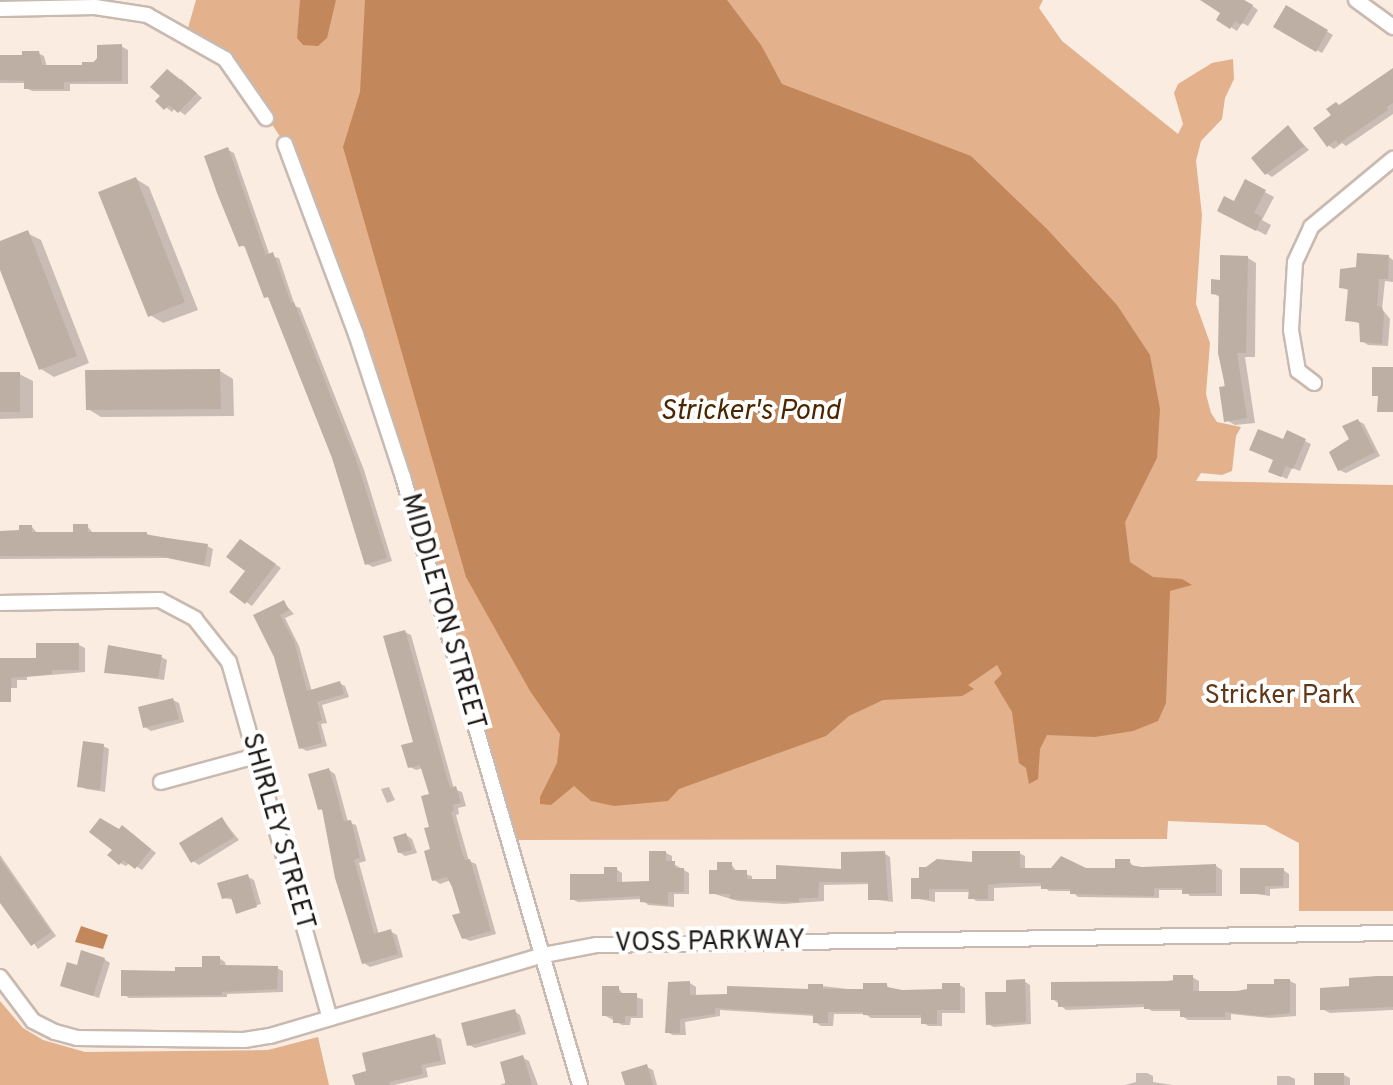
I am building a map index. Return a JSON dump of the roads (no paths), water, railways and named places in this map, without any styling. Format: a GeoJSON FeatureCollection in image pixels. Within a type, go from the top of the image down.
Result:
{"type":"FeatureCollection","features":[{"type":"Feature","properties":{"kind":"street"},"geometry":{"type":"LineString","coordinates":[[1356,0],[1393,27]]}},
{"type":"Feature","properties":{"kind":"street"},"geometry":{"type":"LineString","coordinates":[[0,9],[66,4],[147,15],[198,40],[225,59],[266,118]]}},
{"type":"Feature","properties":{"kind":"street","name":"MIDDLETON STREET"},"geometry":{"type":"LineString","coordinates":[[285,144],[356,334],[403,477],[580,1085]]}},
{"type":"Feature","properties":{"kind":"street"},"geometry":{"type":"LineString","coordinates":[[1314,383],[1298,371],[1291,330],[1295,262],[1311,227],[1393,159]]}},
{"type":"Feature","properties":{"kind":"street","name":"SHIRLEY STREET"},"geometry":{"type":"LineString","coordinates":[[0,603],[160,600],[195,619],[219,649],[229,662],[330,1018]]}},
{"type":"Feature","properties":{"kind":"street"},"geometry":{"type":"LineString","coordinates":[[161,782],[256,756]]}},
{"type":"Feature","properties":{"kind":"street","name":"VOSS PARKWAY"},"geometry":{"type":"LineString","coordinates":[[0,977],[33,1021],[77,1038],[244,1040],[544,955],[627,943],[1393,933]]}},
{"type":"Feature","properties":{"kind":"water"},"geometry":{"type":"Polygon","coordinates":[[[300,0],[336,0],[327,38],[318,46],[303,45],[297,38],[300,0]]]}},
{"type":"Feature","properties":{"kind":"water","name":"Stricker's Pond"},"geometry":{"type":"Polygon","coordinates":[[[365,0],[727,0],[761,45],[782,84],[971,156],[1047,229],[1117,305],[1150,355],[1160,409],[1157,458],[1125,522],[1130,562],[1153,577],[1182,579],[1192,585],[1170,591],[1166,703],[1158,721],[1133,731],[1095,737],[1047,735],[1040,749],[1038,779],[1029,784],[1026,768],[1019,763],[1012,712],[994,682],[1002,674],[997,665],[968,685],[974,689],[962,696],[883,700],[849,716],[826,736],[679,789],[668,801],[614,806],[591,801],[574,786],[551,805],[540,804],[540,797],[557,763],[560,734],[530,691],[466,577],[343,147],[360,92],[365,0]]]}},
{"type":"Feature","properties":{"kind":"water"},"geometry":{"type":"Polygon","coordinates":[[[81,926],[108,935],[103,949],[75,942],[81,926]]]}},
{"type":"Feature","properties":{"kind":"park label","name":"Stricker Park"},"geometry":{"type":"Point","coordinates":[1280,697]}}]}
